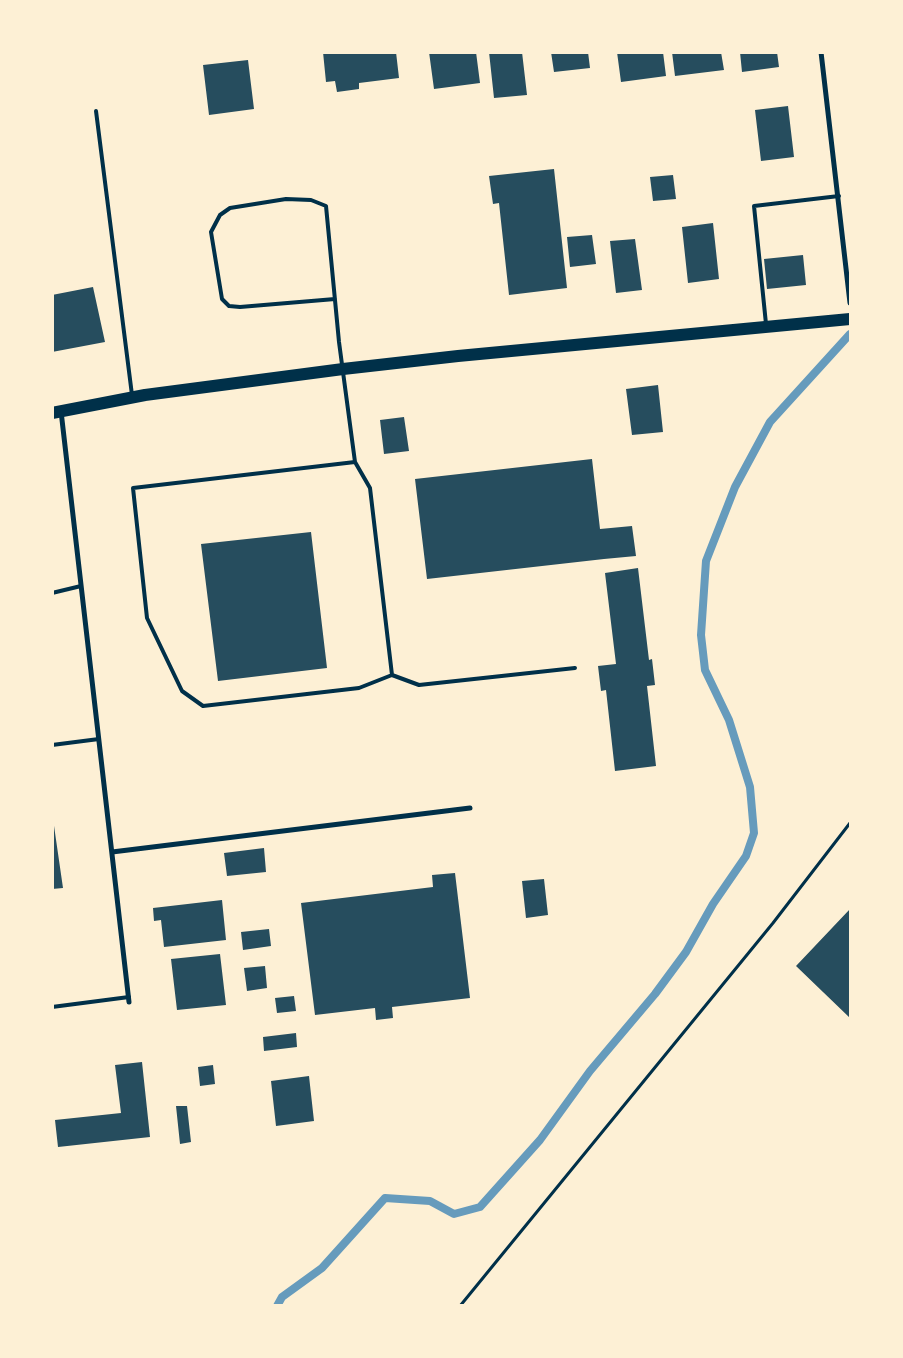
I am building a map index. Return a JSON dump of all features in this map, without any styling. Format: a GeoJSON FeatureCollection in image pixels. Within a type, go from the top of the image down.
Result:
{"type":"FeatureCollection","features":[{"type":"Feature","properties":{"kind":"main road"},"geometry":{"type":"LineString","coordinates":[[57,412],[133,397],[343,369],[458,356],[850,319]]}},
{"type":"Feature","properties":{"kind":"street"},"geometry":{"type":"LineString","coordinates":[[821,52],[850,303]]}},
{"type":"Feature","properties":{"kind":"street"},"geometry":{"type":"LineString","coordinates":[[57,412],[81,586],[129,1000]]}},
{"type":"Feature","properties":{"kind":"street"},"geometry":{"type":"LineString","coordinates":[[112,852],[470,808]]}},
{"type":"Feature","properties":{"kind":"lane"},"geometry":{"type":"LineString","coordinates":[[96,111],[133,397]]}},
{"type":"Feature","properties":{"kind":"lane"},"geometry":{"type":"LineString","coordinates":[[766,327],[754,206],[839,196]]}},
{"type":"Feature","properties":{"kind":"lane"},"geometry":{"type":"LineString","coordinates":[[335,299],[240,307],[229,306],[222,299],[211,232],[220,215],[230,208],[286,199],[310,200],[326,206],[335,299],[355,462],[370,488],[392,675]]}},
{"type":"Feature","properties":{"kind":"lane"},"geometry":{"type":"LineString","coordinates":[[355,462],[133,488],[147,618],[182,691],[203,706],[359,688],[392,675],[419,685],[575,668]]}},
{"type":"Feature","properties":{"kind":"lane"},"geometry":{"type":"LineString","coordinates":[[52,594],[81,586]]}},
{"type":"Feature","properties":{"kind":"lane"},"geometry":{"type":"LineString","coordinates":[[52,745],[99,739]]}},
{"type":"Feature","properties":{"kind":"lane"},"geometry":{"type":"LineString","coordinates":[[52,1007],[129,1000]]}},
{"type":"Feature","properties":{"kind":"path"},"geometry":{"type":"LineString","coordinates":[[460,1306],[766,931],[850,823]]}},
{"type":"Feature","properties":{"kind":"building"},"geometry":{"type":"Polygon","coordinates":[[[323,52],[396,52],[399,78],[359,83],[359,89],[337,92],[335,81],[326,82],[323,52]]]}},
{"type":"Feature","properties":{"kind":"building"},"geometry":{"type":"Polygon","coordinates":[[[429,52],[476,52],[480,83],[434,89],[429,52]]]}},
{"type":"Feature","properties":{"kind":"building"},"geometry":{"type":"Polygon","coordinates":[[[489,52],[522,52],[527,95],[494,98],[489,52]]]}},
{"type":"Feature","properties":{"kind":"building"},"geometry":{"type":"Polygon","coordinates":[[[551,52],[588,52],[590,68],[554,72],[551,52]]]}},
{"type":"Feature","properties":{"kind":"building"},"geometry":{"type":"Polygon","coordinates":[[[617,52],[663,52],[666,76],[621,82],[617,52]]]}},
{"type":"Feature","properties":{"kind":"building"},"geometry":{"type":"Polygon","coordinates":[[[672,52],[721,52],[724,70],[675,76],[672,52]]]}},
{"type":"Feature","properties":{"kind":"building"},"geometry":{"type":"Polygon","coordinates":[[[740,52],[777,52],[779,67],[742,72],[740,52]]]}},
{"type":"Feature","properties":{"kind":"building"},"geometry":{"type":"Polygon","coordinates":[[[248,60],[254,109],[209,115],[203,65],[248,60]]]}},
{"type":"Feature","properties":{"kind":"building"},"geometry":{"type":"Polygon","coordinates":[[[788,106],[794,157],[761,161],[755,110],[788,106]]]}},
{"type":"Feature","properties":{"kind":"building"},"geometry":{"type":"Polygon","coordinates":[[[554,169],[567,288],[509,295],[499,203],[493,204],[489,176],[554,169]]]}},
{"type":"Feature","properties":{"kind":"building"},"geometry":{"type":"Polygon","coordinates":[[[673,175],[676,199],[653,201],[650,177],[673,175]]]}},
{"type":"Feature","properties":{"kind":"building"},"geometry":{"type":"Polygon","coordinates":[[[713,223],[719,279],[688,283],[682,227],[713,223]]]}},
{"type":"Feature","properties":{"kind":"building"},"geometry":{"type":"Polygon","coordinates":[[[592,235],[596,264],[570,267],[567,237],[592,235]]]}},
{"type":"Feature","properties":{"kind":"building"},"geometry":{"type":"Polygon","coordinates":[[[635,239],[642,290],[616,293],[610,241],[635,239]]]}},
{"type":"Feature","properties":{"kind":"building"},"geometry":{"type":"Polygon","coordinates":[[[803,255],[806,285],[767,289],[764,259],[803,255]]]}},
{"type":"Feature","properties":{"kind":"building"},"geometry":{"type":"Polygon","coordinates":[[[93,287],[105,342],[52,352],[52,295],[93,287]]]}},
{"type":"Feature","properties":{"kind":"building"},"geometry":{"type":"Polygon","coordinates":[[[658,385],[663,432],[632,435],[626,389],[658,385]]]}},
{"type":"Feature","properties":{"kind":"building"},"geometry":{"type":"Polygon","coordinates":[[[404,417],[409,451],[384,454],[380,420],[404,417]]]}},
{"type":"Feature","properties":{"kind":"building"},"geometry":{"type":"Polygon","coordinates":[[[592,459],[600,529],[632,526],[636,556],[427,579],[415,479],[592,459]]]}},
{"type":"Feature","properties":{"kind":"building"},"geometry":{"type":"Polygon","coordinates":[[[311,532],[327,668],[218,681],[201,544],[311,532]]]}},
{"type":"Feature","properties":{"kind":"building"},"geometry":{"type":"Polygon","coordinates":[[[638,568],[649,660],[652,659],[655,685],[647,686],[656,766],[615,771],[606,690],[601,691],[598,666],[616,664],[605,573],[638,568]]]}},
{"type":"Feature","properties":{"kind":"building"},"geometry":{"type":"Polygon","coordinates":[[[52,812],[63,888],[52,889],[52,812]]]}},
{"type":"Feature","properties":{"kind":"building"},"geometry":{"type":"Polygon","coordinates":[[[264,848],[266,872],[227,876],[224,853],[264,848]]]}},
{"type":"Feature","properties":{"kind":"building"},"geometry":{"type":"Polygon","coordinates":[[[455,873],[470,998],[392,1007],[393,1018],[376,1020],[375,1008],[315,1015],[301,903],[433,887],[432,875],[455,873]]]}},
{"type":"Feature","properties":{"kind":"building"},"geometry":{"type":"Polygon","coordinates":[[[544,879],[548,915],[526,918],[522,881],[544,879]]]}},
{"type":"Feature","properties":{"kind":"building"},"geometry":{"type":"Polygon","coordinates":[[[222,900],[226,940],[164,947],[161,920],[154,921],[153,908],[222,900]]]}},
{"type":"Feature","properties":{"kind":"building"},"geometry":{"type":"Polygon","coordinates":[[[850,909],[850,1018],[796,966],[850,909]]]}},
{"type":"Feature","properties":{"kind":"building"},"geometry":{"type":"Polygon","coordinates":[[[269,929],[271,946],[243,950],[241,932],[269,929]]]}},
{"type":"Feature","properties":{"kind":"building"},"geometry":{"type":"Polygon","coordinates":[[[220,954],[226,1005],[177,1010],[171,959],[220,954]]]}},
{"type":"Feature","properties":{"kind":"building"},"geometry":{"type":"Polygon","coordinates":[[[265,966],[267,988],[247,991],[244,968],[265,966]]]}},
{"type":"Feature","properties":{"kind":"building"},"geometry":{"type":"Polygon","coordinates":[[[294,996],[296,1011],[277,1013],[275,998],[294,996]]]}},
{"type":"Feature","properties":{"kind":"building"},"geometry":{"type":"Polygon","coordinates":[[[296,1033],[297,1047],[264,1051],[263,1037],[296,1033]]]}},
{"type":"Feature","properties":{"kind":"building"},"geometry":{"type":"Polygon","coordinates":[[[142,1062],[150,1137],[58,1147],[55,1120],[121,1113],[115,1065],[142,1062]]]}},
{"type":"Feature","properties":{"kind":"building"},"geometry":{"type":"Polygon","coordinates":[[[213,1065],[215,1084],[200,1086],[198,1067],[213,1065]]]}},
{"type":"Feature","properties":{"kind":"building"},"geometry":{"type":"Polygon","coordinates":[[[309,1076],[314,1121],[276,1126],[271,1081],[309,1076]]]}},
{"type":"Feature","properties":{"kind":"building"},"geometry":{"type":"Polygon","coordinates":[[[176,1106],[187,1106],[191,1142],[180,1144],[176,1106]]]}},
{"type":"Feature","properties":{"kind":"waterway"},"geometry":{"type":"LineString","coordinates":[[277,1306],[282,1297],[322,1268],[385,1198],[430,1201],[454,1214],[480,1207],[540,1140],[590,1071],[655,994],[686,952],[713,904],[746,856],[754,833],[750,787],[729,720],[705,670],[701,635],[706,561],[735,487],[770,422],[850,334]]}}]}
